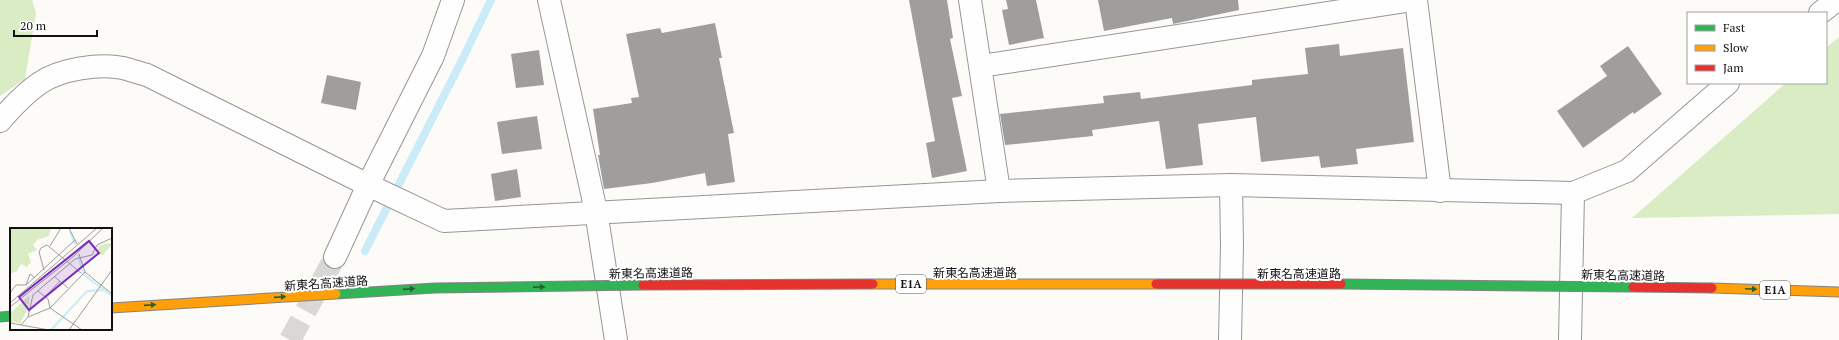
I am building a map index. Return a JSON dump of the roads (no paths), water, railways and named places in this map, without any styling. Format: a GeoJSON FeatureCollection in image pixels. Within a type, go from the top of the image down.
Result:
{"type":"FeatureCollection","features":[{"type":"Feature","properties":{"kind":"highway","name":"新東名高速道路"},"geometry":{"type":"LineString","coordinates":[[112,308],[435,288],[740,284],[1341,284],[1712,288],[1839,292]]}},
{"type":"Feature","properties":{"kind":"highway"},"geometry":{"type":"LineString","coordinates":[[0,317],[10,316]]}},
{"type":"Feature","properties":{"kind":"street"},"geometry":{"type":"LineString","coordinates":[[335,257],[368,185],[433,56],[453,0]]}},
{"type":"Feature","properties":{"kind":"street"},"geometry":{"type":"LineString","coordinates":[[549,0],[596,211],[616,340]]}},
{"type":"Feature","properties":{"kind":"street"},"geometry":{"type":"LineString","coordinates":[[970,0],[999,191]]}},
{"type":"Feature","properties":{"kind":"street"},"geometry":{"type":"LineString","coordinates":[[981,66],[1414,0],[1440,191]]}},
{"type":"Feature","properties":{"kind":"street"},"geometry":{"type":"LineString","coordinates":[[1821,12],[1837,0]]}},
{"type":"Feature","properties":{"kind":"street"},"geometry":{"type":"LineString","coordinates":[[0,121],[20,99],[41,82],[59,74],[82,68],[122,68],[147,75],[368,185],[444,221],[596,211],[999,191],[1231,185],[1573,193],[1627,171],[1727,84]]}},
{"type":"Feature","properties":{"kind":"street"},"geometry":{"type":"LineString","coordinates":[[1230,340],[1232,245],[1231,185]]}},
{"type":"Feature","properties":{"kind":"street"},"geometry":{"type":"LineString","coordinates":[[1570,340],[1573,193]]}},
{"type":"Feature","properties":{"kind":"waterway"},"geometry":{"type":"LineString","coordinates":[[365,251],[491,0]]}},
{"type":"Feature","properties":{"kind":"tunnel"},"geometry":{"type":"LineString","coordinates":[[290,340],[335,257]]}}]}
